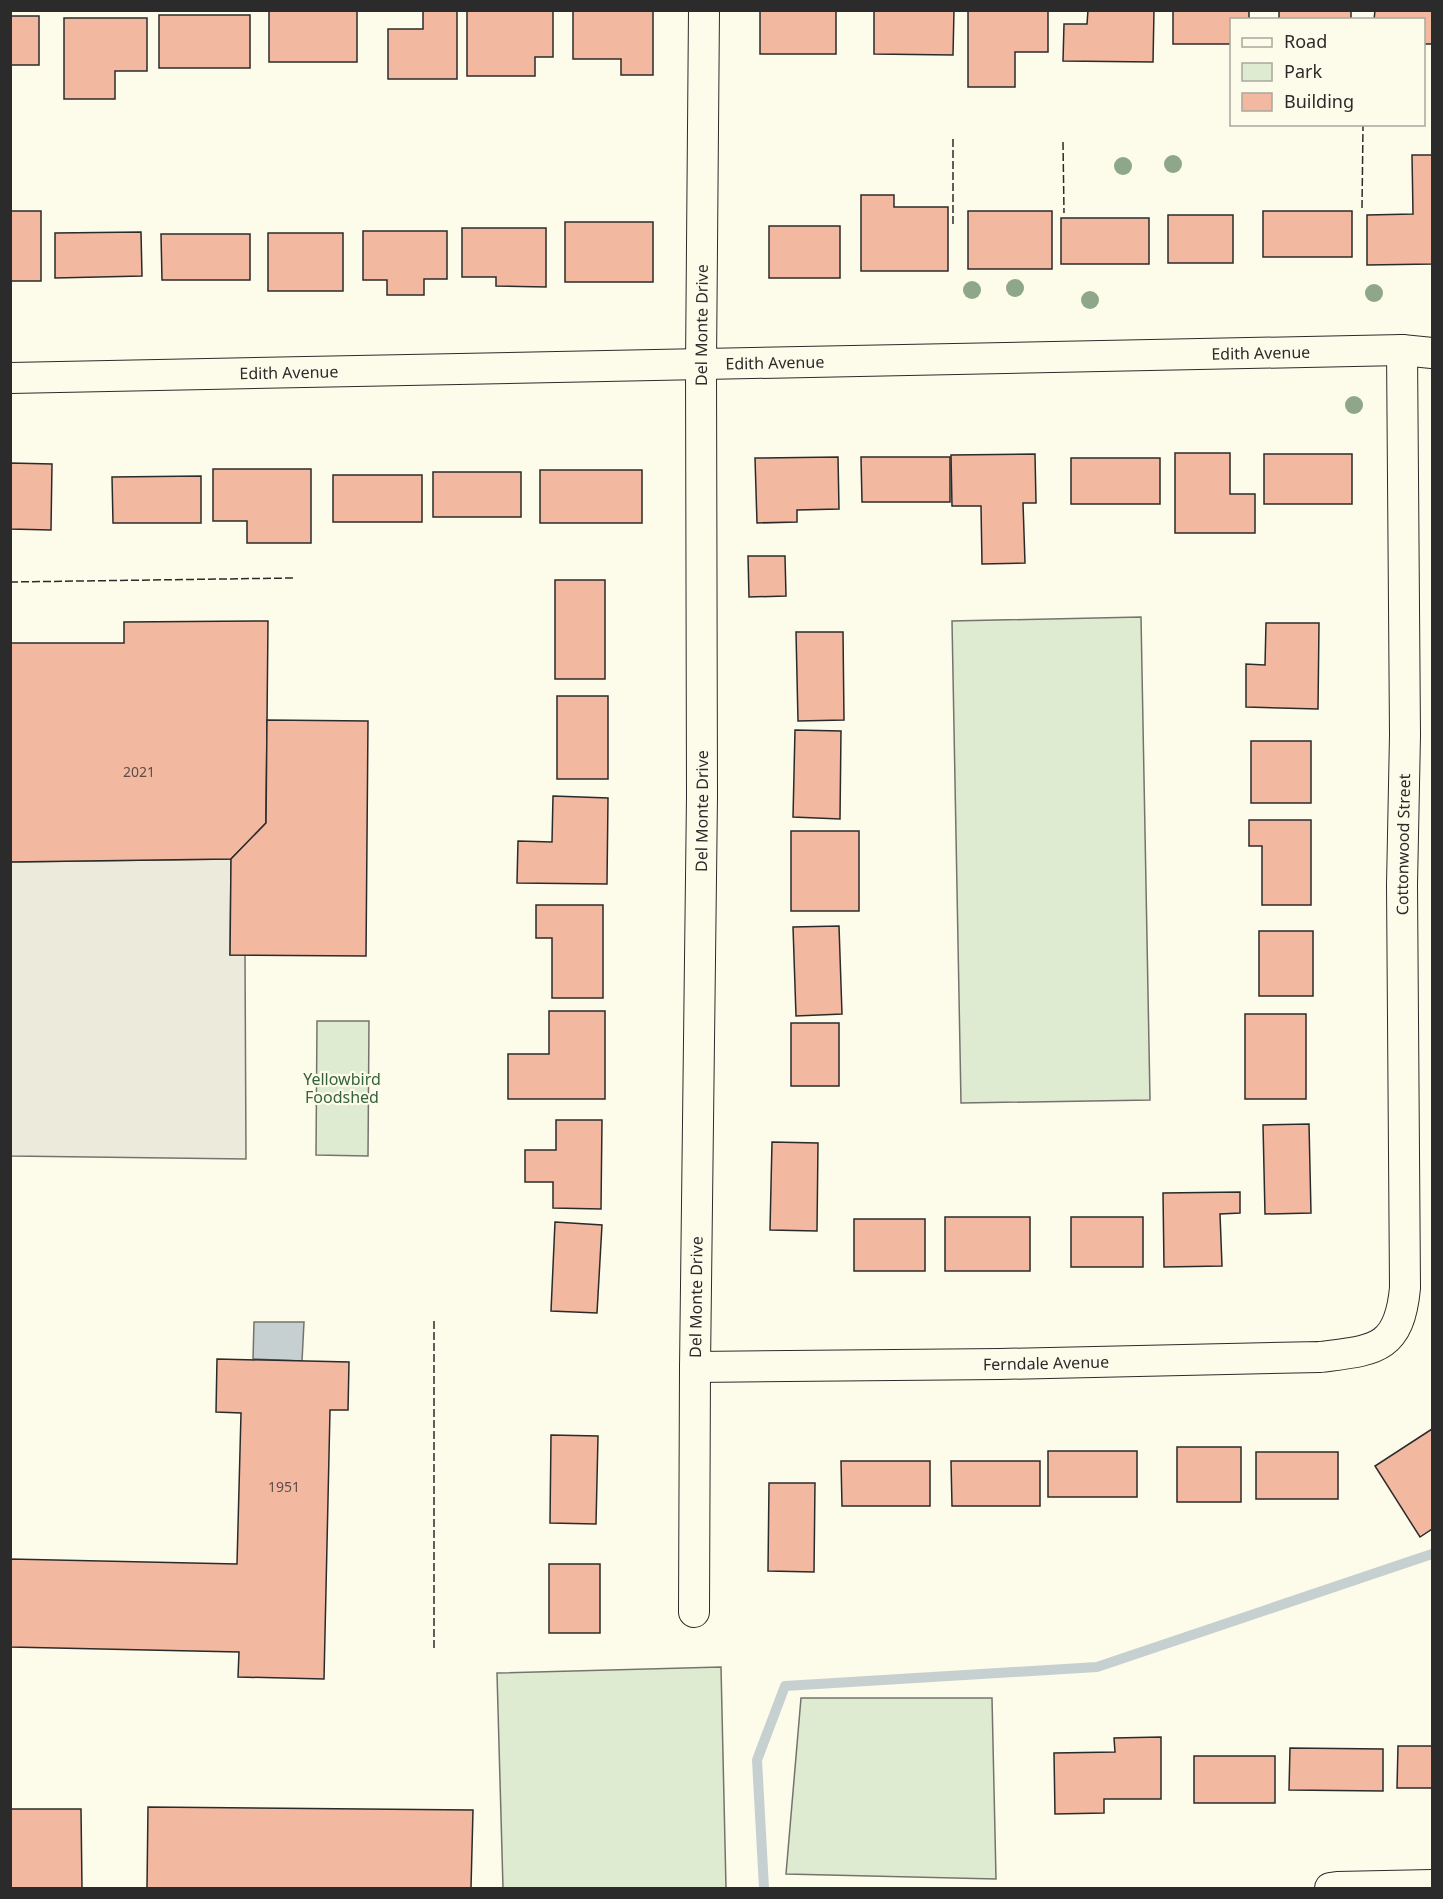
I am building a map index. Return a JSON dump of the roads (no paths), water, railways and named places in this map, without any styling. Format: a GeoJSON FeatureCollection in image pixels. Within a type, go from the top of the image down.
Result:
{"type":"FeatureCollection","features":[{"type":"Feature","properties":{"kind":"street","name":"Del Monte Drive"},"geometry":{"type":"LineString","coordinates":[[694,1612],[702,796],[701,365],[704,10]]}},
{"type":"Feature","properties":{"kind":"street","name":"Cottonwood Street"},"geometry":{"type":"LineString","coordinates":[[1390,1334],[1399,1320],[1405,1288],[1402,351]]}},
{"type":"Feature","properties":{"kind":"street","name":"Edith Avenue"},"geometry":{"type":"LineString","coordinates":[[10,378],[1432,352]]}},
{"type":"Feature","properties":{"kind":"street","name":"Ferndale Avenue"},"geometry":{"type":"LineString","coordinates":[[695,1367],[1000,1364],[1320,1357],[1367,1351],[1382,1343],[1390,1334]]}},
{"type":"Feature","properties":{"kind":"street"},"geometry":{"type":"LineString","coordinates":[[1330,1888],[1432,1885]]}},
{"type":"Feature","properties":{"kind":"waterway"},"geometry":{"type":"LineString","coordinates":[[764,1888],[757,1760],[785,1686],[1097,1667],[1432,1554]]}},
{"type":"Feature","properties":{"kind":"park label","name":"Yellowbird Foodshed"},"geometry":{"type":"Point","coordinates":[342,1088]}}]}
